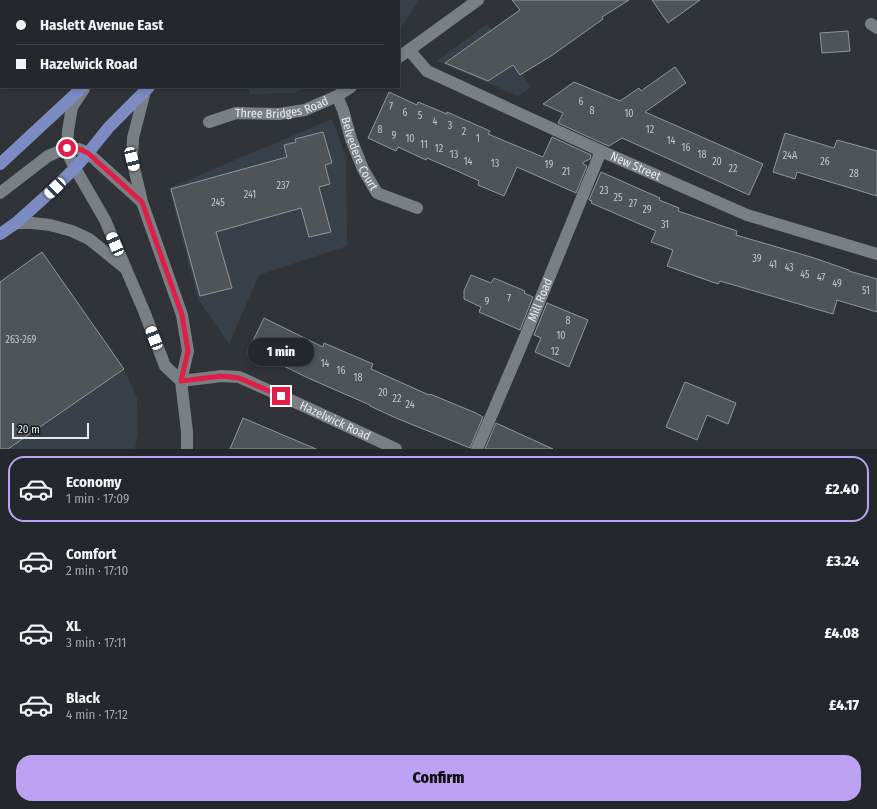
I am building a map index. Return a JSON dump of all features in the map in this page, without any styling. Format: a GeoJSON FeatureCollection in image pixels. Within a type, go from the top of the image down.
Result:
{"type":"FeatureCollection","features":[{"type":"Feature","properties":{"kind":"main road"},"geometry":{"type":"LineString","coordinates":[[0,164],[83,88]]}},
{"type":"Feature","properties":{"kind":"main road"},"geometry":{"type":"LineString","coordinates":[[0,234],[16,223],[75,168],[109,127],[147,89]]}},
{"type":"Feature","properties":{"kind":"street"},"geometry":{"type":"LineString","coordinates":[[404,54],[478,0]]}},
{"type":"Feature","properties":{"kind":"street","name":"New Street"},"geometry":{"type":"LineString","coordinates":[[404,54],[427,71],[747,215],[877,254]]}},
{"type":"Feature","properties":{"kind":"street"},"geometry":{"type":"LineString","coordinates":[[83,88],[72,107],[67,148],[75,168],[105,220],[144,311],[165,366],[181,381]]}},
{"type":"Feature","properties":{"kind":"street","name":"Three Bridges Road"},"geometry":{"type":"LineString","coordinates":[[209,122],[236,113],[279,114],[305,110],[337,96],[349,88]]}},
{"type":"Feature","properties":{"kind":"street"},"geometry":{"type":"LineString","coordinates":[[147,89],[133,138],[132,159],[142,202],[182,315],[188,351],[181,381],[187,432],[187,449]]}},
{"type":"Feature","properties":{"kind":"street","name":"Belvedere Court"},"geometry":{"type":"LineString","coordinates":[[337,96],[343,110],[351,139],[363,169],[377,193],[417,208]]}},
{"type":"Feature","properties":{"kind":"street"},"geometry":{"type":"LineString","coordinates":[[0,193],[48,156],[67,148],[79,149],[88,153],[142,202]]}},
{"type":"Feature","properties":{"kind":"street","name":"Mill Road"},"geometry":{"type":"LineString","coordinates":[[477,449],[602,151]]}},
{"type":"Feature","properties":{"kind":"street"},"geometry":{"type":"LineString","coordinates":[[16,223],[50,224],[72,231],[89,239],[126,269]]}},
{"type":"Feature","properties":{"kind":"street","name":"Hazelwick Road"},"geometry":{"type":"LineString","coordinates":[[181,381],[222,376],[239,378],[396,449]]}},
{"type":"Feature","properties":{"kind":"shaded area"},"geometry":{"type":"Polygon","coordinates":[[[400,0],[419,0],[404,24],[400,26],[400,0]]]}},
{"type":"Feature","properties":{"kind":"shaded area"},"geometry":{"type":"Polygon","coordinates":[[[487,24],[531,87],[518,96],[437,61],[487,24]]]}},
{"type":"Feature","properties":{"kind":"shaded area"},"geometry":{"type":"Polygon","coordinates":[[[249,88],[304,88],[294,93],[249,94],[249,88]]]}},
{"type":"Feature","properties":{"kind":"shaded area"},"geometry":{"type":"Polygon","coordinates":[[[332,119],[346,157],[347,246],[259,275],[229,344],[198,299],[169,188],[332,119]]]}},
{"type":"Feature","properties":{"kind":"shaded area"},"geometry":{"type":"Polygon","coordinates":[[[42,252],[124,369],[137,398],[138,428],[135,449],[0,449],[0,283],[42,252]]]}},
{"type":"Feature","properties":{"kind":"building"},"geometry":{"type":"Polygon","coordinates":[[[512,0],[629,0],[602,17],[603,19],[551,56],[520,75],[513,65],[488,81],[445,63],[520,10],[512,0]]]}},
{"type":"Feature","properties":{"kind":"building"},"geometry":{"type":"Polygon","coordinates":[[[652,0],[700,0],[668,23],[652,0]]]}},
{"type":"Feature","properties":{"kind":"building"},"geometry":{"type":"Polygon","coordinates":[[[848,31],[850,51],[822,53],[820,33],[848,31]]]}},
{"type":"Feature","properties":{"kind":"building"},"geometry":{"type":"Polygon","coordinates":[[[675,67],[686,83],[645,112],[763,164],[749,195],[622,138],[609,146],[604,144],[558,123],[563,113],[543,104],[574,82],[620,101],[639,88],[641,91],[675,67]]]}},
{"type":"Feature","properties":{"kind":"building"},"geometry":{"type":"Polygon","coordinates":[[[389,92],[417,105],[418,102],[447,114],[447,112],[490,131],[488,134],[543,157],[552,137],[591,155],[590,159],[582,163],[587,166],[576,193],[517,167],[504,196],[478,185],[479,181],[427,158],[426,160],[398,147],[396,151],[368,138],[389,92]]]}},
{"type":"Feature","properties":{"kind":"building"},"geometry":{"type":"Polygon","coordinates":[[[323,132],[332,163],[325,165],[330,184],[319,187],[331,232],[309,237],[301,208],[216,232],[232,288],[200,296],[171,189],[287,157],[284,145],[296,142],[295,139],[323,132]]]}},
{"type":"Feature","properties":{"kind":"building"},"geometry":{"type":"Polygon","coordinates":[[[785,133],[834,148],[837,140],[877,151],[877,196],[797,172],[795,179],[773,172],[785,133]]]}},
{"type":"Feature","properties":{"kind":"building"},"geometry":{"type":"Polygon","coordinates":[[[601,172],[660,198],[659,200],[679,208],[678,211],[737,231],[736,235],[811,257],[849,271],[877,279],[877,312],[837,300],[833,314],[720,281],[718,284],[667,266],[673,250],[651,242],[656,231],[591,203],[592,201],[589,200],[601,172]]]}},
{"type":"Feature","properties":{"kind":"building"},"geometry":{"type":"Polygon","coordinates":[[[42,252],[124,369],[8,449],[0,449],[0,282],[42,252]]]}},
{"type":"Feature","properties":{"kind":"building"},"geometry":{"type":"Polygon","coordinates":[[[471,275],[491,283],[494,278],[525,291],[524,293],[533,297],[520,330],[479,312],[481,307],[464,299],[464,291],[471,275]]]}},
{"type":"Feature","properties":{"kind":"building"},"geometry":{"type":"Polygon","coordinates":[[[547,303],[588,320],[569,367],[535,352],[541,338],[534,335],[547,303]]]}},
{"type":"Feature","properties":{"kind":"building"},"geometry":{"type":"Polygon","coordinates":[[[264,318],[323,347],[324,343],[373,364],[371,369],[483,417],[470,448],[396,418],[249,349],[264,318]]]}},
{"type":"Feature","properties":{"kind":"building"},"geometry":{"type":"Polygon","coordinates":[[[685,382],[736,403],[728,424],[707,415],[697,440],[666,427],[685,382]]]}},
{"type":"Feature","properties":{"kind":"building"},"geometry":{"type":"Polygon","coordinates":[[[243,418],[316,449],[230,449],[243,418]]]}},
{"type":"Feature","properties":{"kind":"building"},"geometry":{"type":"Polygon","coordinates":[[[496,423],[553,449],[485,449],[496,423]]]}},
{"type":"Feature","properties":{"kind":"route"},"geometry":{"type":"LineString","coordinates":[[67,148],[79,149],[88,153],[142,202],[182,315],[188,351],[181,381],[222,376],[239,378],[281,396]]}}]}
